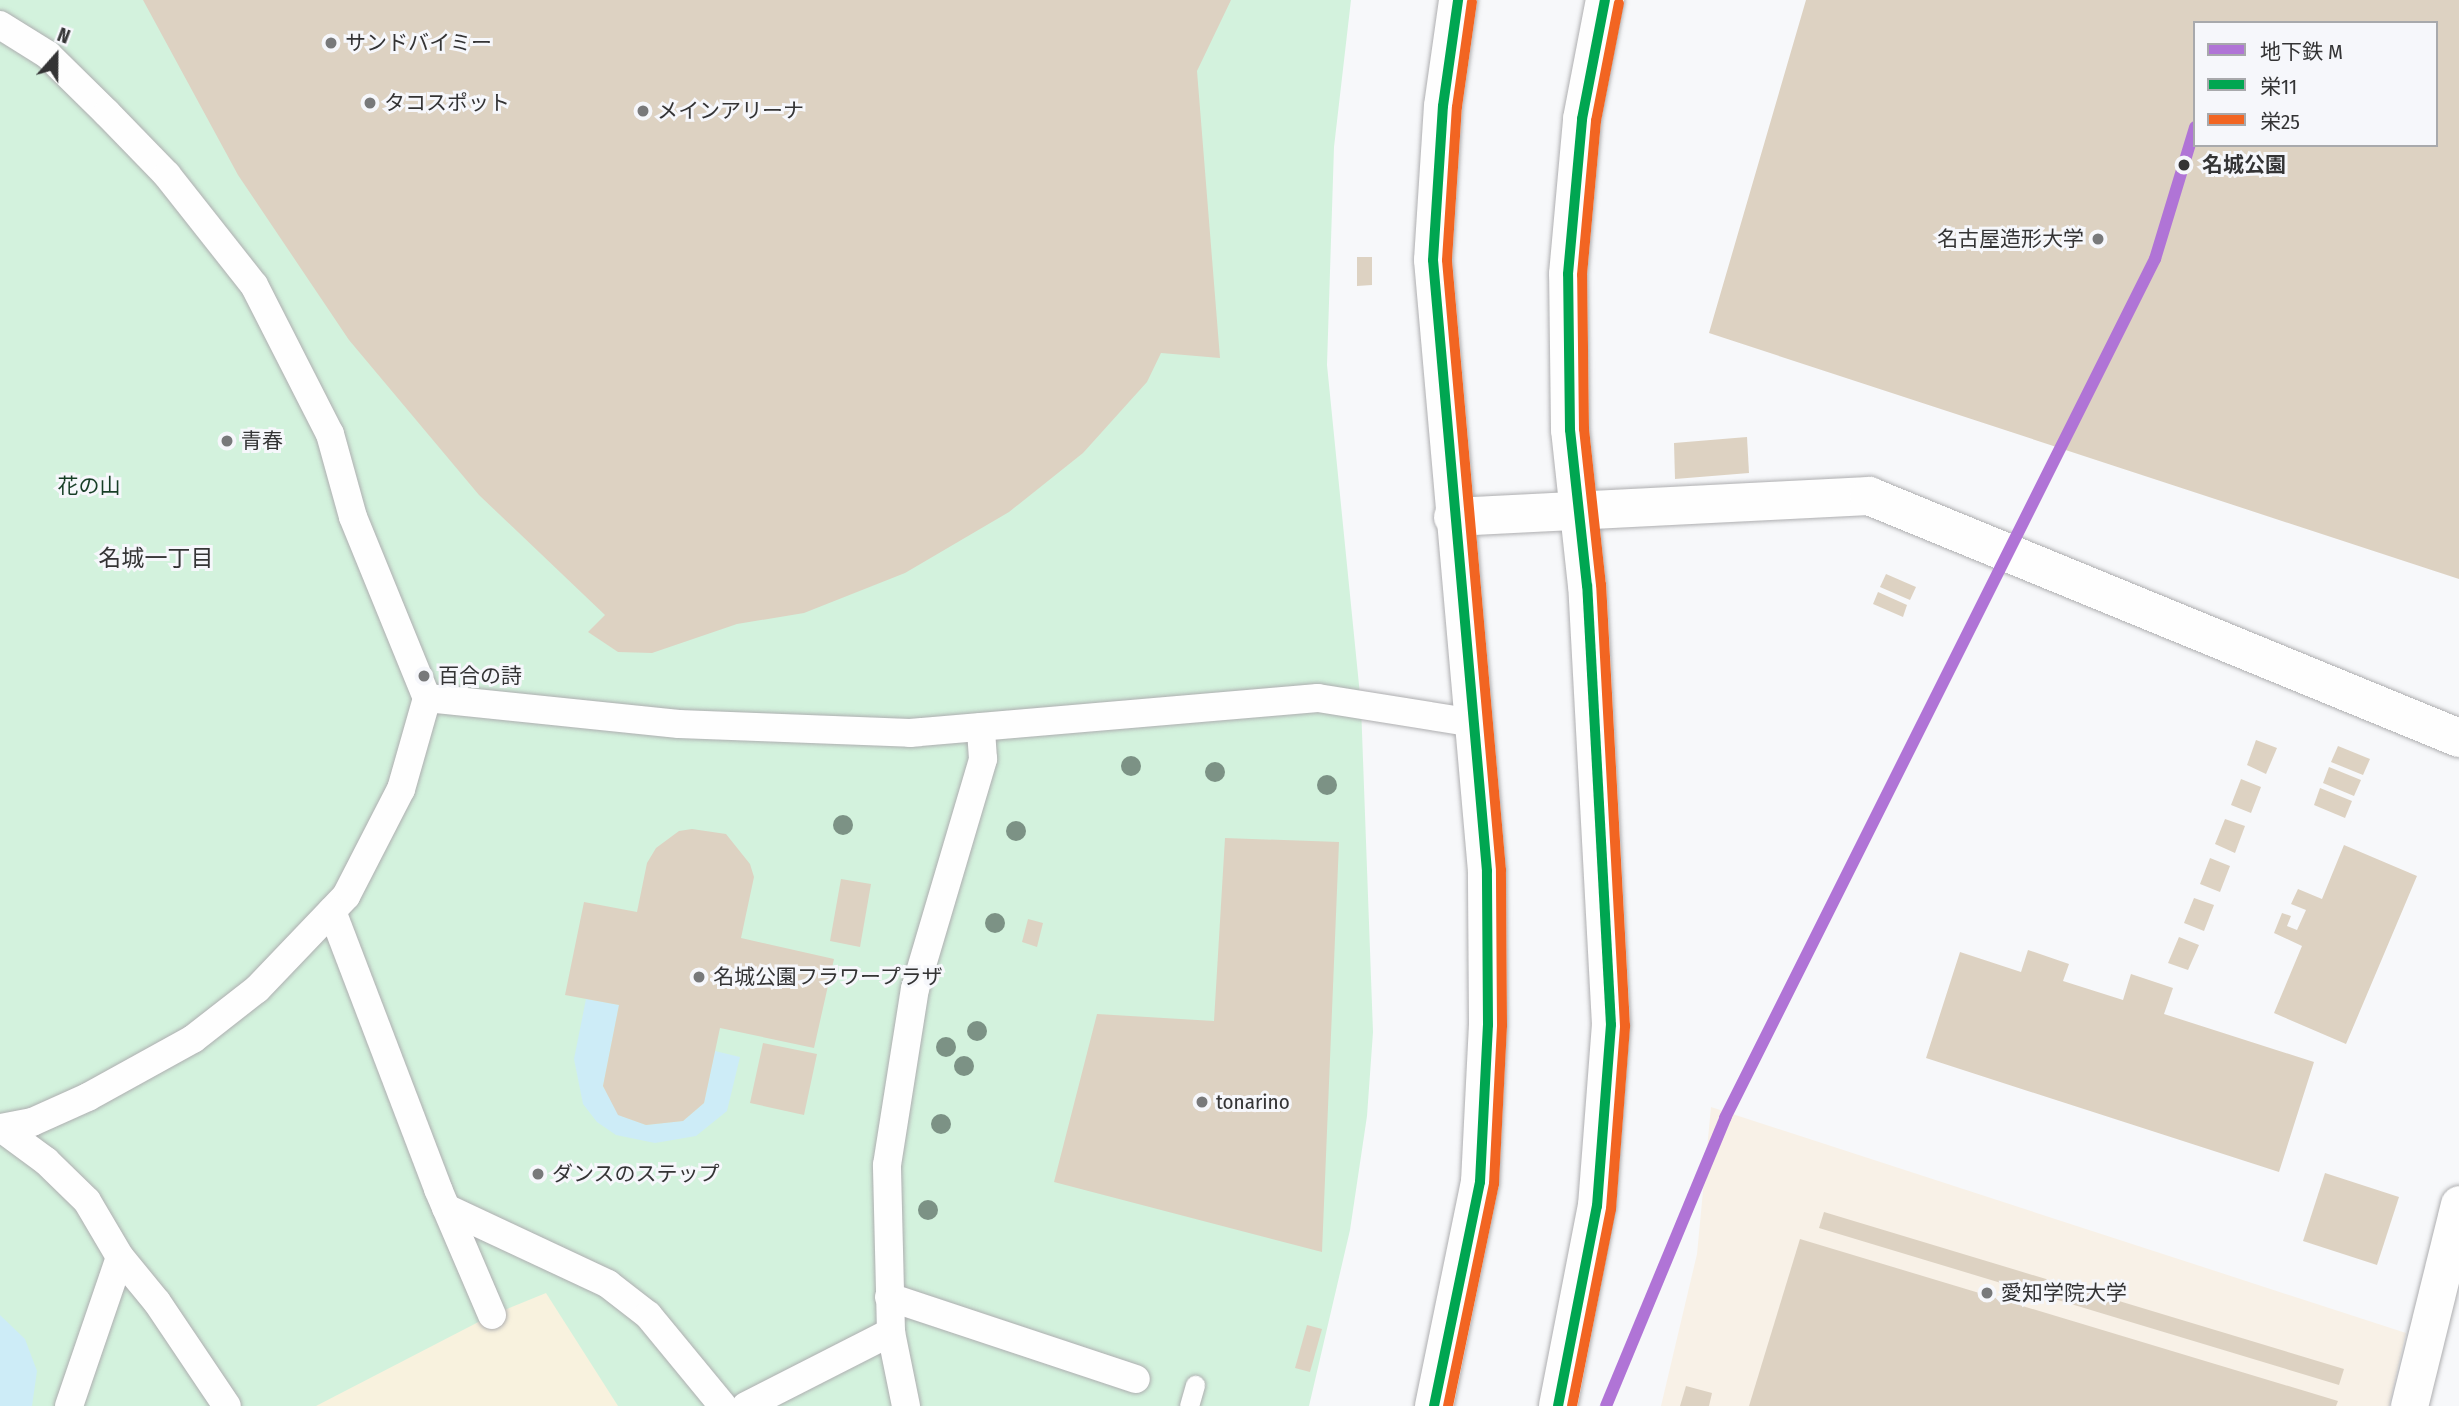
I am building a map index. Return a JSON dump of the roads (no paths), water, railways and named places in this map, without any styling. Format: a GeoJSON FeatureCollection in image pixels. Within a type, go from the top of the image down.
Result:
{"type":"FeatureCollection","features":[{"type":"Feature","properties":{"kind":"street"},"geometry":{"type":"LineString","coordinates":[[1434,1406],[1480,1182],[1488,1025],[1487,871],[1453,517],[1433,260],[1443,106],[1458,0]]}},
{"type":"Feature","properties":{"kind":"street"},"geometry":{"type":"LineString","coordinates":[[1558,1406],[1597,1206],[1611,1025],[1581,510],[1570,430],[1568,274],[1582,118],[1605,0]]}},
{"type":"Feature","properties":{"kind":"street"},"geometry":{"type":"LineString","coordinates":[[0,25],[48,55],[107,113],[167,175],[254,285],[330,434],[353,517],[427,698],[401,789],[345,896],[257,989],[193,1039],[88,1097],[32,1122],[1,1128]]}},
{"type":"Feature","properties":{"kind":"street"},"geometry":{"type":"LineString","coordinates":[[1453,517],[1869,496],[2459,738]]}},
{"type":"Feature","properties":{"kind":"street"},"geometry":{"type":"LineString","coordinates":[[427,698],[678,724],[911,733],[1318,698],[1474,723]]}},
{"type":"Feature","properties":{"kind":"street"},"geometry":{"type":"LineString","coordinates":[[905,1406],[891,1332],[887,1165],[915,989],[950,860],[984,759],[981,727]]}},
{"type":"Feature","properties":{"kind":"street"},"geometry":{"type":"LineString","coordinates":[[332,911],[446,1208],[492,1315]]}},
{"type":"Feature","properties":{"kind":"street"},"geometry":{"type":"LineString","coordinates":[[1,1128],[46,1161],[87,1201],[120,1257],[157,1302],[228,1406]]}},
{"type":"Feature","properties":{"kind":"street"},"geometry":{"type":"LineString","coordinates":[[2410,1406],[2459,1204]]}},
{"type":"Feature","properties":{"kind":"street"},"geometry":{"type":"LineString","coordinates":[[446,1208],[608,1284],[648,1315],[723,1406]]}},
{"type":"Feature","properties":{"kind":"street"},"geometry":{"type":"LineString","coordinates":[[69,1406],[120,1257]]}},
{"type":"Feature","properties":{"kind":"street"},"geometry":{"type":"LineString","coordinates":[[889,1297],[1136,1379]]}},
{"type":"Feature","properties":{"kind":"street"},"geometry":{"type":"LineString","coordinates":[[746,1406],[891,1332]]}},
{"type":"Feature","properties":{"kind":"lane"},"geometry":{"type":"LineString","coordinates":[[1189,1406],[1195,1385]]}},
{"type":"Feature","properties":{"kind":"water"},"geometry":{"type":"Polygon","coordinates":[[[586,999],[619,1005],[603,1086],[619,1115],[646,1125],[683,1121],[704,1103],[715,1051],[740,1057],[727,1111],[696,1136],[655,1143],[616,1135],[597,1122],[583,1104],[574,1059],[586,999]]]}},
{"type":"Feature","properties":{"kind":"water"},"geometry":{"type":"Polygon","coordinates":[[[0,1315],[25,1339],[37,1371],[32,1406],[0,1406],[0,1315]]]}},
{"type":"Feature","properties":{"kind":"metro line","name":"M"},"geometry":{"type":"LineString","coordinates":[[1606,1406],[1725,1118],[2155,259],[2193,134]]}},
{"type":"Feature","properties":{"kind":"place","name":"サンドバイミー"},"geometry":{"type":"Point","coordinates":[331,43]}},
{"type":"Feature","properties":{"kind":"place","name":"タコスポット"},"geometry":{"type":"Point","coordinates":[370,103]}},
{"type":"Feature","properties":{"kind":"place","name":"メインアリーナ"},"geometry":{"type":"Point","coordinates":[643,111]}},
{"type":"Feature","properties":{"kind":"place","name":"名城公園"},"geometry":{"type":"Point","coordinates":[2184,165]}},
{"type":"Feature","properties":{"kind":"place","name":"名古屋造形大学"},"geometry":{"type":"Point","coordinates":[2098,239]}},
{"type":"Feature","properties":{"kind":"place","name":"青春"},"geometry":{"type":"Point","coordinates":[227,441]}},
{"type":"Feature","properties":{"kind":"place","name":"百合の詩"},"geometry":{"type":"Point","coordinates":[424,676]}},
{"type":"Feature","properties":{"kind":"place","name":"名城公園フラワープラザ"},"geometry":{"type":"Point","coordinates":[699,977]}},
{"type":"Feature","properties":{"kind":"place","name":"tonarino"},"geometry":{"type":"Point","coordinates":[1202,1102]}},
{"type":"Feature","properties":{"kind":"place","name":"ダンスのステップ"},"geometry":{"type":"Point","coordinates":[538,1174]}},
{"type":"Feature","properties":{"kind":"place","name":"愛知学院大学"},"geometry":{"type":"Point","coordinates":[1987,1293]}},
{"type":"Feature","properties":{"kind":"district","name":"名城一丁目"},"geometry":{"type":"Point","coordinates":[156,558]}},
{"type":"Feature","properties":{"kind":"park label","name":"花の山"},"geometry":{"type":"Point","coordinates":[89,486]}}]}
